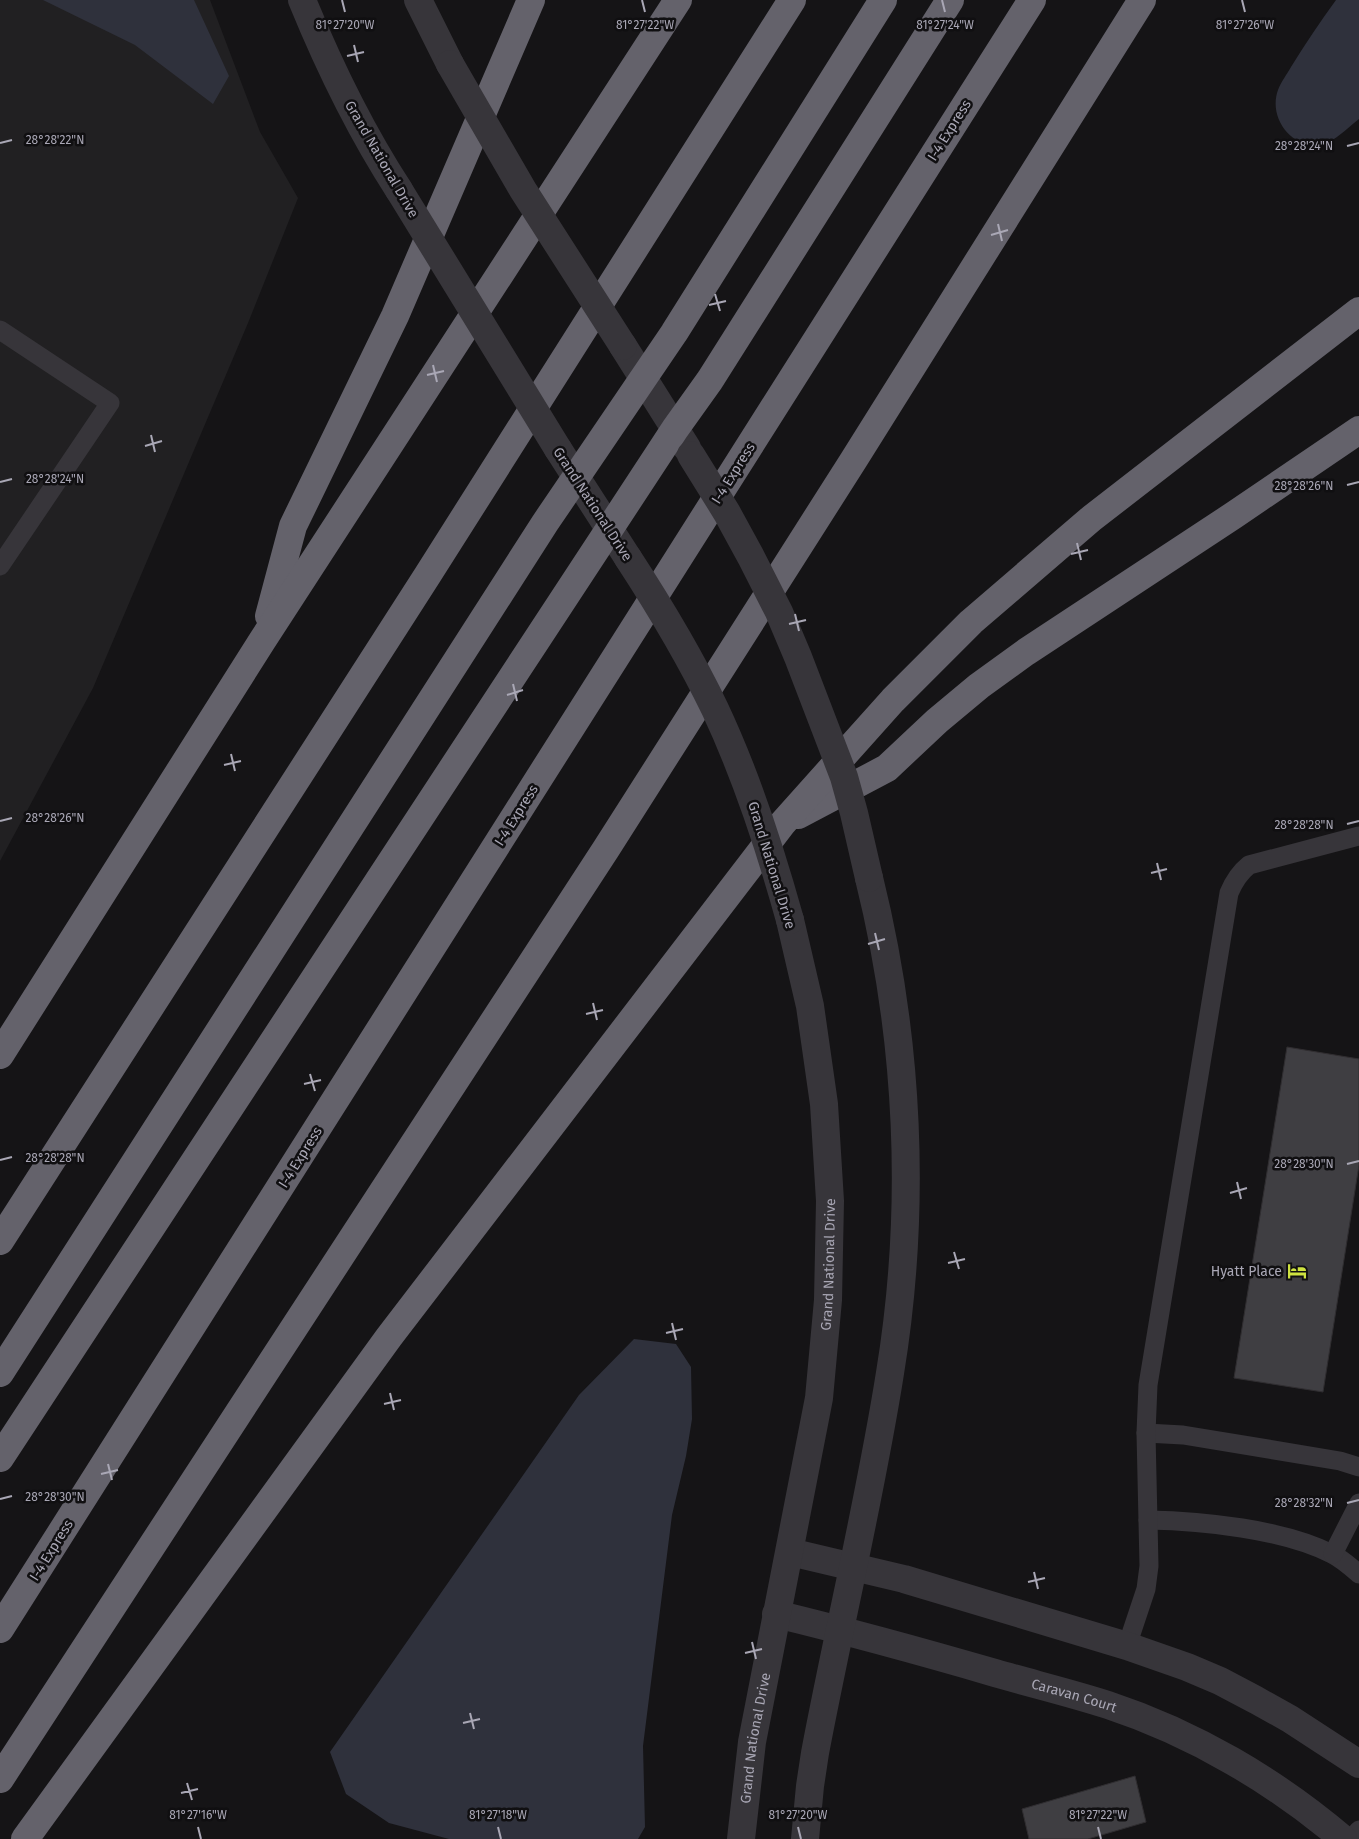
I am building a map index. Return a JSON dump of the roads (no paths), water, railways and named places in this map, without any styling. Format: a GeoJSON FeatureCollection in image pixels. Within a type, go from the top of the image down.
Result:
{"type":"FeatureCollection","features":[{"type":"Feature","properties":{"kind":"highway"},"geometry":{"type":"LineString","coordinates":[[262,641],[292,526],[395,316],[531,0]]}},
{"type":"Feature","properties":{"kind":"highway"},"geometry":{"type":"LineString","coordinates":[[0,1054],[262,641],[678,0]]}},
{"type":"Feature","properties":{"kind":"highway"},"geometry":{"type":"LineString","coordinates":[[0,1241],[427,576],[792,0]]}},
{"type":"Feature","properties":{"kind":"highway"},"geometry":{"type":"LineString","coordinates":[[0,1373],[539,532],[644,379],[883,0]]}},
{"type":"Feature","properties":{"kind":"highway"},"geometry":{"type":"LineString","coordinates":[[0,1458],[609,529],[710,380],[950,0]]}},
{"type":"Feature","properties":{"kind":"highway","name":"I-4 Express"},"geometry":{"type":"LineString","coordinates":[[0,1630],[1032,0]]}},
{"type":"Feature","properties":{"kind":"highway"},"geometry":{"type":"LineString","coordinates":[[0,1779],[606,849],[864,445],[1142,0]]}},
{"type":"Feature","properties":{"kind":"highway"},"geometry":{"type":"LineString","coordinates":[[26,1839],[389,1337],[782,824],[892,700],[971,622],[1092,518],[1359,310]]}},
{"type":"Feature","properties":{"kind":"highway"},"geometry":{"type":"LineString","coordinates":[[782,824],[887,768],[937,720],[979,686],[1026,652],[1359,430]]}},
{"type":"Feature","properties":{"kind":"street","name":"Grand National Drive"},"geometry":{"type":"LineString","coordinates":[[302,0],[329,62],[357,118],[398,190],[684,650],[728,737],[762,825],[790,920],[804,978],[820,1071],[828,1154],[830,1226],[828,1300],[819,1398],[747,1771],[741,1839]]}},
{"type":"Feature","properties":{"kind":"street"},"geometry":{"type":"LineString","coordinates":[[418,0],[450,64],[523,190],[727,513],[779,612],[844,777],[880,924],[889,969],[900,1052],[906,1179],[904,1244],[891,1371],[815,1753],[805,1839]]}},
{"type":"Feature","properties":{"kind":"street"},"geometry":{"type":"LineString","coordinates":[[790,1552],[904,1579],[1127,1646],[1187,1667],[1220,1681],[1290,1719],[1359,1764]]}},
{"type":"Feature","properties":{"kind":"street","name":"Caravan Court"},"geometry":{"type":"LineString","coordinates":[[776,1614],[840,1630],[1074,1696],[1146,1720],[1189,1739],[1251,1773],[1300,1804],[1343,1839]]}},
{"type":"Feature","properties":{"kind":"lane"},"geometry":{"type":"LineString","coordinates":[[0,330],[110,403],[0,566]]}},
{"type":"Feature","properties":{"kind":"lane"},"geometry":{"type":"LineString","coordinates":[[1127,1646],[1148,1577],[1146,1434],[1148,1385],[1229,893],[1233,881],[1249,865],[1359,836]]}},
{"type":"Feature","properties":{"kind":"lane"},"geometry":{"type":"LineString","coordinates":[[1146,1434],[1183,1435],[1340,1461],[1359,1467]]}},
{"type":"Feature","properties":{"kind":"lane"},"geometry":{"type":"LineString","coordinates":[[1333,1554],[1359,1502]]}},
{"type":"Feature","properties":{"kind":"lane"},"geometry":{"type":"LineString","coordinates":[[1148,1520],[1194,1522],[1238,1528],[1304,1543],[1333,1554],[1359,1574]]}},
{"type":"Feature","properties":{"kind":"lane"},"geometry":{"type":"LineString","coordinates":[[1351,1839],[1359,1830]]}},
{"type":"Feature","properties":{"kind":"place","name":"Hyatt Place"},"geometry":{"type":"Point","coordinates":[1297,1271]}}]}
